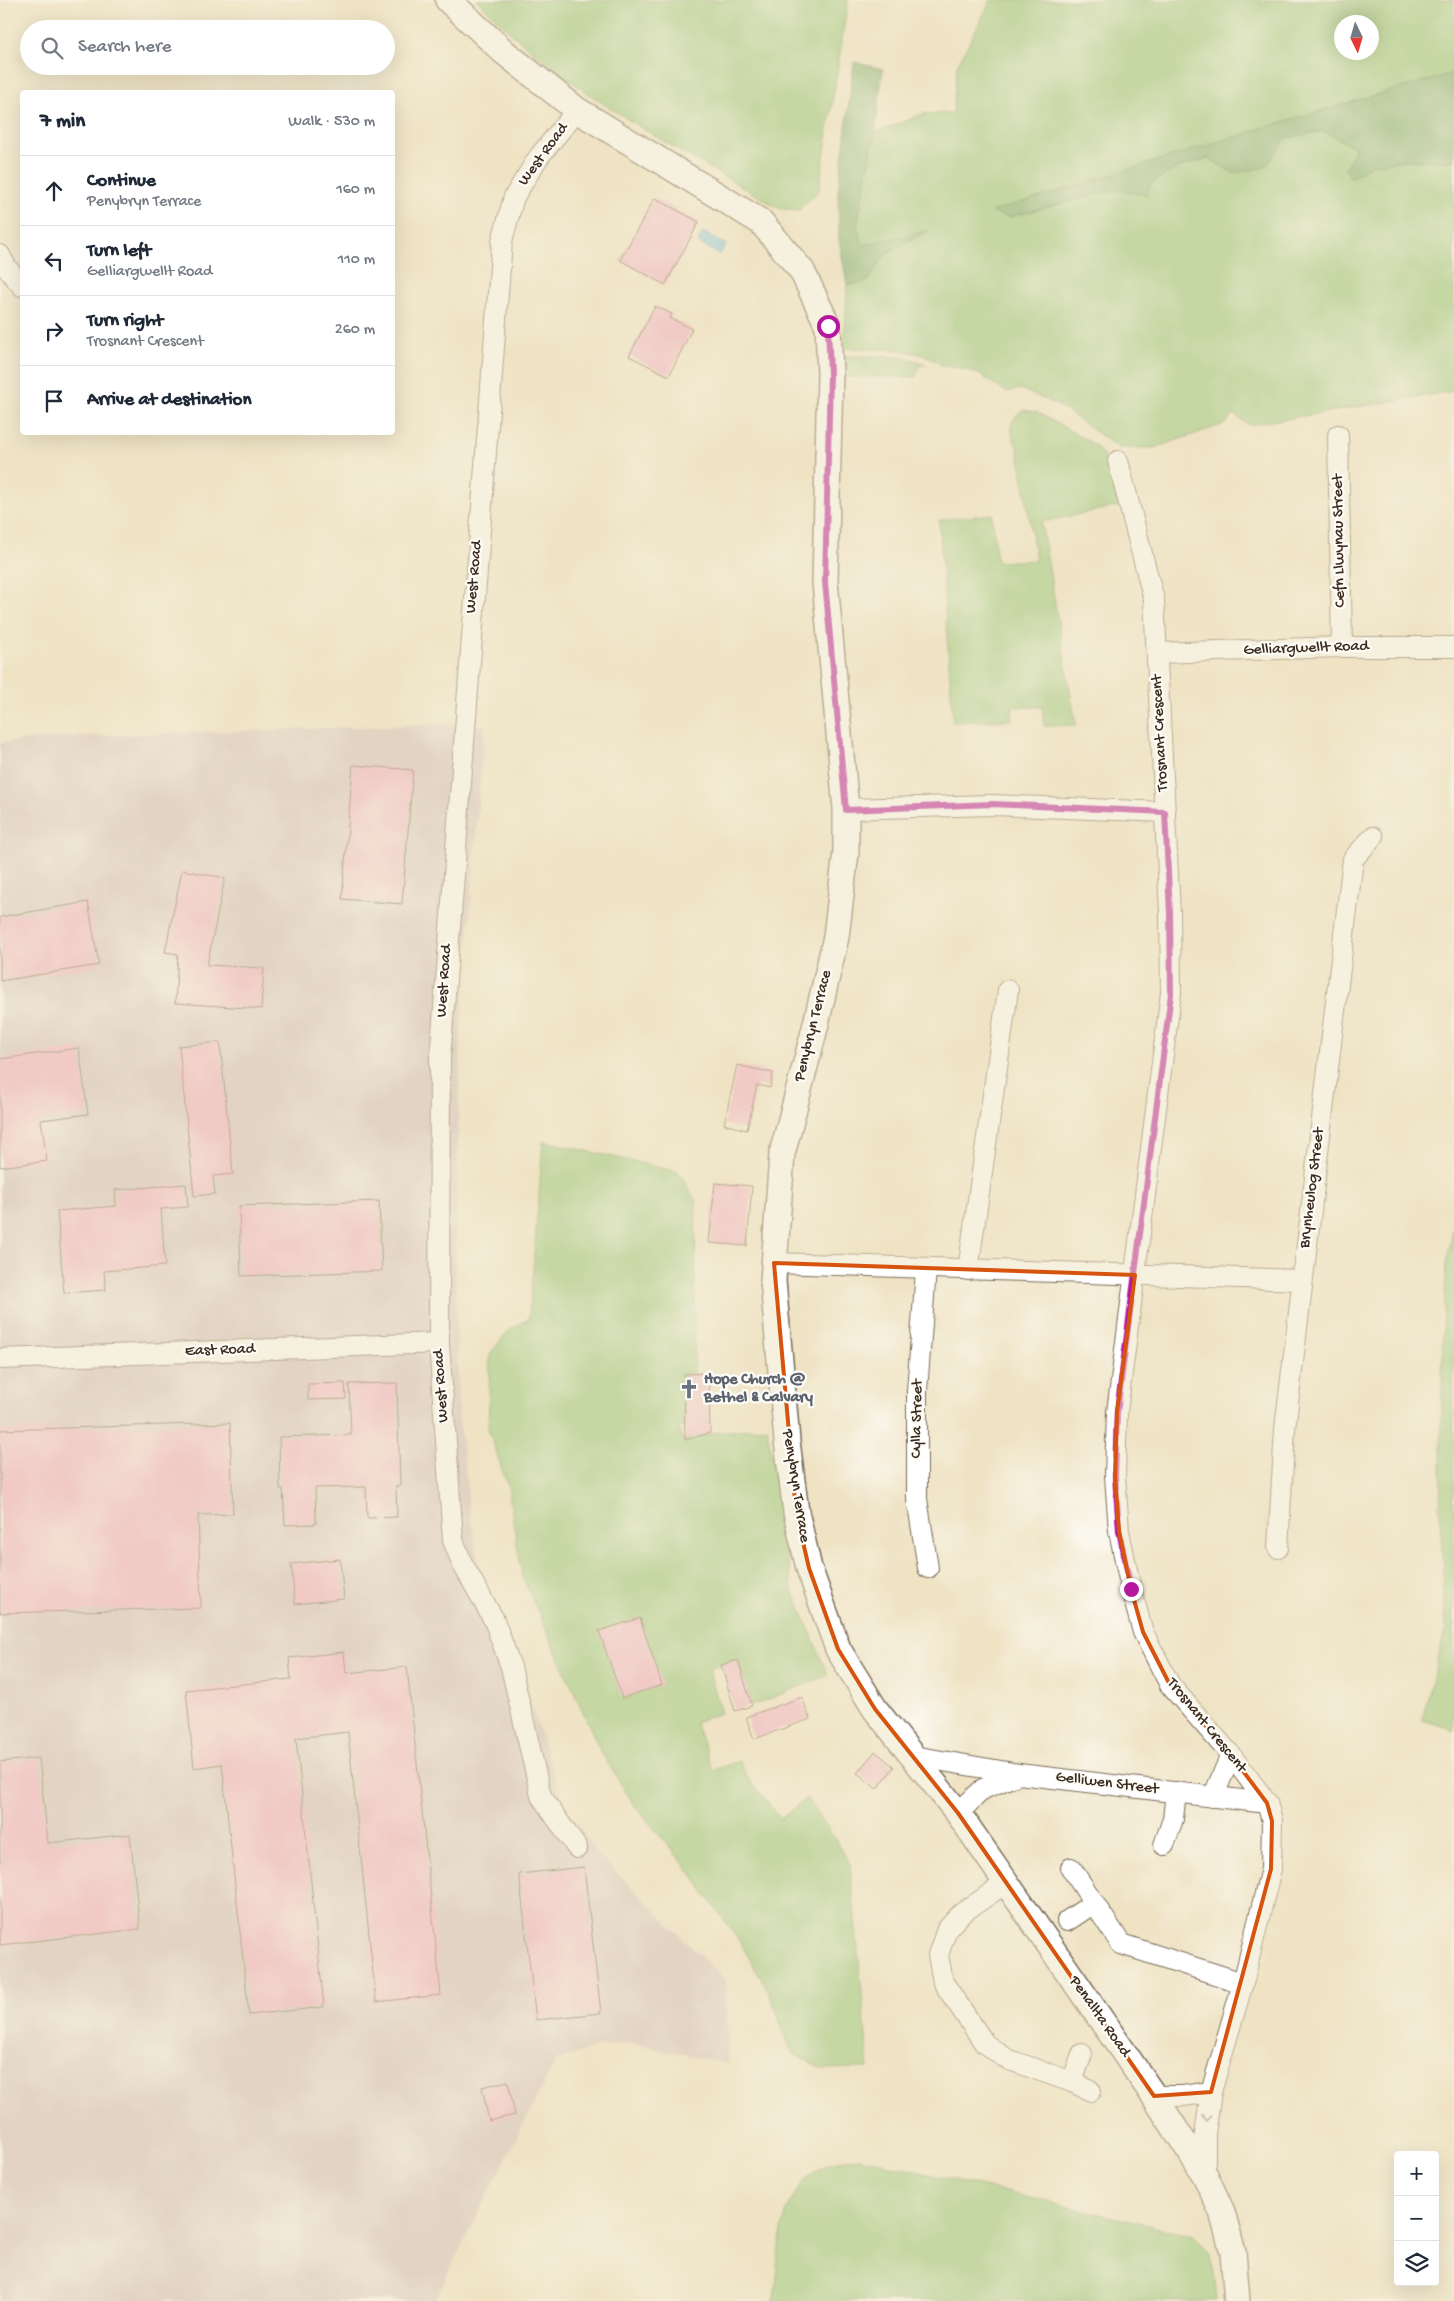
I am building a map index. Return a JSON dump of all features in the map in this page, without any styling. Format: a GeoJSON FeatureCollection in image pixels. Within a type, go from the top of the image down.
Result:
{"type":"FeatureCollection","features":[{"type":"Feature","properties":{"kind":"street","name":"Penybryn Terrace"},"geometry":{"type":"LineString","coordinates":[[448,0],[504,52],[577,110],[761,222],[802,271],[828,326],[830,374],[825,582],[846,810],[846,852],[836,937],[815,1028],[782,1154],[773,1281],[787,1441],[796,1512],[809,1568],[838,1649],[876,1709],[912,1756]]}},
{"type":"Feature","properties":{"kind":"street","name":"West Road"},"geometry":{"type":"LineString","coordinates":[[577,110],[538,158],[514,197],[502,240],[440,1060],[439,1343],[453,1540],[462,1563],[494,1620],[511,1667],[540,1796],[577,1848]]}},
{"type":"Feature","properties":{"kind":"street"},"geometry":{"type":"LineString","coordinates":[[0,255],[7,268],[20,284]]}},
{"type":"Feature","properties":{"kind":"street","name":"Cefn Llwynau Street"},"geometry":{"type":"LineString","coordinates":[[1338,434],[1342,647]]}},
{"type":"Feature","properties":{"kind":"street","name":"Trosnant Crescent"},"geometry":{"type":"LineString","coordinates":[[1118,461],[1154,600],[1170,913],[1171,994],[1117,1412],[1115,1476],[1119,1531],[1131,1589],[1143,1632],[1170,1685],[1231,1755],[1267,1803],[1272,1821],[1271,1869],[1243,1983],[1211,2092],[1205,2134],[1206,2175]]}},
{"type":"Feature","properties":{"kind":"street","name":"Gelliargwellt Road"},"geometry":{"type":"LineString","coordinates":[[1158,653],[1342,647],[1454,646]]}},
{"type":"Feature","properties":{"kind":"street"},"geometry":{"type":"LineString","coordinates":[[846,810],[992,804],[1165,812]]}},
{"type":"Feature","properties":{"kind":"street","name":"Brynheulog Street"},"geometry":{"type":"LineString","coordinates":[[1278,1548],[1286,1428],[1302,1280],[1353,859],[1373,837]]}},
{"type":"Feature","properties":{"kind":"street"},"geometry":{"type":"LineString","coordinates":[[968,1270],[1008,990]]}},
{"type":"Feature","properties":{"kind":"street"},"geometry":{"type":"LineString","coordinates":[[774,1263],[926,1270],[1302,1280]]}},
{"type":"Feature","properties":{"kind":"street","name":"Cylla Street"},"geometry":{"type":"LineString","coordinates":[[926,1270],[917,1391],[917,1499],[928,1568]]}},
{"type":"Feature","properties":{"kind":"street","name":"East Road"},"geometry":{"type":"LineString","coordinates":[[0,1359],[439,1343]]}},
{"type":"Feature","properties":{"kind":"street"},"geometry":{"type":"LineString","coordinates":[[1213,1796],[1231,1755]]}},
{"type":"Feature","properties":{"kind":"street"},"geometry":{"type":"LineString","coordinates":[[912,1756],[1019,1774]]}},
{"type":"Feature","properties":{"kind":"street","name":"Penallta Road"},"geometry":{"type":"LineString","coordinates":[[912,1756],[958,1813],[1154,2096],[1206,2175],[1222,2212],[1233,2252],[1237,2301]]}},
{"type":"Feature","properties":{"kind":"street","name":"Gelliwen Street"},"geometry":{"type":"LineString","coordinates":[[958,1813],[983,1789],[1019,1774],[1267,1803]]}},
{"type":"Feature","properties":{"kind":"street"},"geometry":{"type":"LineString","coordinates":[[1164,1845],[1173,1819],[1176,1792]]}},
{"type":"Feature","properties":{"kind":"street"},"geometry":{"type":"LineString","coordinates":[[1071,1868],[1121,1944],[1243,1983]]}},
{"type":"Feature","properties":{"kind":"street"},"geometry":{"type":"LineString","coordinates":[[1006,1883],[962,1913],[947,1929],[938,1955],[943,1982],[984,2044],[1007,2059],[1072,2082],[1091,2091]]}},
{"type":"Feature","properties":{"kind":"street"},"geometry":{"type":"LineString","coordinates":[[1068,1921],[1094,1902]]}},
{"type":"Feature","properties":{"kind":"street"},"geometry":{"type":"LineString","coordinates":[[1072,2082],[1082,2054]]}},
{"type":"Feature","properties":{"kind":"street"},"geometry":{"type":"LineString","coordinates":[[1154,2096],[1183,2096],[1211,2092]]}},
{"type":"Feature","properties":{"kind":"highlighted area"},"geometry":{"type":"Polygon","coordinates":[[[774,1263],[1135,1275],[1117,1412],[1115,1476],[1119,1531],[1131,1589],[1143,1632],[1170,1685],[1231,1755],[1267,1803],[1272,1821],[1271,1869],[1211,2092],[1154,2096],[958,1813],[875,1709],[838,1649],[809,1568],[796,1512],[774,1263]]]}},
{"type":"Feature","properties":{"kind":"shaded area"},"geometry":{"type":"Polygon","coordinates":[[[445,724],[484,726],[461,1033],[455,1246],[458,1408],[470,1514],[482,1581],[516,1651],[563,1803],[595,1851],[726,1981],[728,2064],[637,2044],[598,2046],[555,2062],[434,2301],[0,2301],[0,743],[59,737],[445,724]]]}},
{"type":"Feature","properties":{"kind":"green space"},"geometry":{"type":"Polygon","coordinates":[[[477,0],[848,0],[819,190],[799,210],[780,209],[614,111],[582,89],[521,42],[477,0]]]}},
{"type":"Feature","properties":{"kind":"green space"},"geometry":{"type":"Polygon","coordinates":[[[991,0],[1454,0],[1454,73],[1299,117],[992,212],[1009,217],[1113,190],[1147,194],[1150,183],[1177,168],[1208,158],[1233,173],[1265,167],[1286,138],[1324,131],[1356,148],[1345,169],[1351,178],[1371,165],[1406,160],[1454,161],[1454,391],[1249,425],[1233,414],[1225,424],[1154,448],[1119,448],[1061,407],[1021,389],[1006,392],[979,374],[957,367],[943,366],[930,357],[903,350],[844,348],[847,285],[867,282],[886,253],[926,231],[863,246],[857,225],[875,133],[923,114],[953,113],[957,66],[991,0]]]}},
{"type":"Feature","properties":{"kind":"green space"},"geometry":{"type":"Polygon","coordinates":[[[854,62],[883,69],[875,133],[857,225],[863,245],[929,230],[886,253],[867,282],[847,285],[839,239],[838,192],[854,62]]]}},
{"type":"Feature","properties":{"kind":"green space"},"geometry":{"type":"Polygon","coordinates":[[[1454,73],[1454,161],[1406,160],[1371,165],[1351,178],[1345,169],[1356,148],[1324,131],[1286,138],[1266,167],[1233,173],[1208,158],[1177,168],[1151,183],[1147,194],[1113,190],[1009,217],[991,212],[1299,117],[1454,73]]]}},
{"type":"Feature","properties":{"kind":"green space"},"geometry":{"type":"Polygon","coordinates":[[[844,356],[897,357],[918,361],[927,365],[919,365],[916,377],[843,377],[844,356]]]}},
{"type":"Feature","properties":{"kind":"green space"},"geometry":{"type":"Polygon","coordinates":[[[1022,410],[1037,412],[1095,445],[1108,462],[1119,506],[1041,522],[1076,725],[1044,726],[1042,707],[1012,707],[1012,720],[953,722],[939,520],[992,514],[997,562],[1036,560],[1018,449],[1011,428],[1017,415],[1022,410]]]}},
{"type":"Feature","properties":{"kind":"green space"},"geometry":{"type":"Polygon","coordinates":[[[543,1141],[679,1172],[696,1201],[694,1374],[684,1374],[685,1426],[679,1428],[682,1440],[710,1433],[767,1427],[792,1588],[828,1675],[752,1706],[738,1660],[709,1669],[721,1713],[695,1722],[713,1770],[739,1761],[748,1778],[781,1819],[806,1798],[836,1840],[850,1864],[869,2068],[823,2069],[792,2053],[768,1990],[739,1941],[689,1870],[635,1806],[601,1752],[522,1576],[508,1487],[488,1428],[490,1354],[509,1330],[529,1319],[543,1141]]]}},
{"type":"Feature","properties":{"kind":"green space"},"geometry":{"type":"Polygon","coordinates":[[[1454,1223],[1454,1730],[1422,1720],[1446,1627],[1440,1518],[1443,1328],[1447,1262],[1454,1223]]]}},
{"type":"Feature","properties":{"kind":"green space"},"geometry":{"type":"Polygon","coordinates":[[[860,2158],[1194,2236],[1208,2250],[1215,2280],[1217,2301],[774,2301],[779,2244],[783,2224],[797,2190],[810,2176],[826,2165],[860,2158]]]}},
{"type":"Feature","properties":{"kind":"water"},"geometry":{"type":"Polygon","coordinates":[[[703,232],[726,245],[720,255],[698,243],[703,232]]]}},
{"type":"Feature","properties":{"kind":"building"},"geometry":{"type":"Polygon","coordinates":[[[655,198],[699,222],[665,285],[620,260],[655,198]]]}},
{"type":"Feature","properties":{"kind":"building"},"geometry":{"type":"Polygon","coordinates":[[[655,306],[672,314],[670,318],[692,329],[669,376],[629,356],[655,306]]]}},
{"type":"Feature","properties":{"kind":"building"},"geometry":{"type":"Polygon","coordinates":[[[353,765],[413,770],[402,904],[342,899],[353,765]]]}},
{"type":"Feature","properties":{"kind":"building"},"geometry":{"type":"Polygon","coordinates":[[[182,870],[225,878],[207,965],[264,968],[261,1009],[175,1003],[178,954],[165,952],[182,870]]]}},
{"type":"Feature","properties":{"kind":"building"},"geometry":{"type":"Polygon","coordinates":[[[88,902],[99,965],[0,981],[0,917],[88,902]]]}},
{"type":"Feature","properties":{"kind":"building"},"geometry":{"type":"Polygon","coordinates":[[[220,1042],[233,1174],[213,1176],[215,1194],[194,1196],[179,1046],[220,1042]]]}},
{"type":"Feature","properties":{"kind":"building"},"geometry":{"type":"Polygon","coordinates":[[[79,1048],[88,1114],[41,1120],[47,1161],[0,1167],[0,1059],[79,1048]]]}},
{"type":"Feature","properties":{"kind":"building"},"geometry":{"type":"Polygon","coordinates":[[[737,1065],[773,1073],[770,1088],[757,1085],[747,1130],[724,1124],[737,1065]]]}},
{"type":"Feature","properties":{"kind":"building"},"geometry":{"type":"Polygon","coordinates":[[[715,1183],[752,1186],[747,1246],[709,1243],[715,1183]]]}},
{"type":"Feature","properties":{"kind":"building"},"geometry":{"type":"Polygon","coordinates":[[[186,1184],[188,1207],[161,1209],[165,1266],[104,1271],[106,1290],[64,1293],[57,1211],[116,1206],[115,1190],[186,1184]]]}},
{"type":"Feature","properties":{"kind":"building"},"geometry":{"type":"Polygon","coordinates":[[[379,1201],[382,1271],[241,1276],[239,1206],[379,1201]]]}},
{"type":"Feature","properties":{"kind":"building"},"geometry":{"type":"Polygon","coordinates":[[[709,1373],[710,1433],[685,1440],[684,1374],[709,1373]]]}},
{"type":"Feature","properties":{"kind":"building"},"geometry":{"type":"Polygon","coordinates":[[[345,1383],[346,1399],[308,1400],[308,1384],[345,1383]]]}},
{"type":"Feature","properties":{"kind":"building"},"geometry":{"type":"Polygon","coordinates":[[[397,1383],[400,1486],[396,1486],[397,1517],[367,1518],[366,1487],[315,1488],[316,1524],[285,1525],[283,1489],[280,1489],[279,1437],[351,1435],[349,1384],[397,1383]]]}},
{"type":"Feature","properties":{"kind":"building"},"geometry":{"type":"Polygon","coordinates":[[[230,1423],[233,1514],[198,1515],[201,1608],[0,1613],[0,1430],[230,1423]]]}},
{"type":"Feature","properties":{"kind":"building"},"geometry":{"type":"Polygon","coordinates":[[[340,1559],[344,1599],[295,1604],[291,1564],[340,1559]]]}},
{"type":"Feature","properties":{"kind":"building"},"geometry":{"type":"Polygon","coordinates":[[[640,1618],[662,1685],[622,1698],[599,1631],[640,1618]]]}},
{"type":"Feature","properties":{"kind":"building"},"geometry":{"type":"Polygon","coordinates":[[[344,1652],[346,1673],[407,1667],[441,1995],[376,2002],[348,1732],[296,1738],[324,2007],[249,2015],[222,1764],[194,1768],[186,1690],[291,1679],[289,1658],[344,1652]]]}},
{"type":"Feature","properties":{"kind":"building"},"geometry":{"type":"Polygon","coordinates":[[[738,1660],[752,1706],[735,1711],[721,1665],[738,1660]]]}},
{"type":"Feature","properties":{"kind":"building"},"geometry":{"type":"Polygon","coordinates":[[[802,1697],[810,1719],[754,1739],[746,1717],[802,1697]]]}},
{"type":"Feature","properties":{"kind":"building"},"geometry":{"type":"Polygon","coordinates":[[[875,1751],[894,1767],[877,1789],[857,1773],[875,1751]]]}},
{"type":"Feature","properties":{"kind":"building"},"geometry":{"type":"Polygon","coordinates":[[[39,1758],[48,1843],[130,1834],[140,1929],[0,1945],[0,1762],[39,1758]]]}},
{"type":"Feature","properties":{"kind":"building"},"geometry":{"type":"Polygon","coordinates":[[[584,1867],[601,2013],[536,2020],[519,1874],[584,1867]]]}},
{"type":"Feature","properties":{"kind":"building"},"geometry":{"type":"Polygon","coordinates":[[[508,2081],[515,2115],[489,2121],[482,2087],[508,2081]]]}},
{"type":"Feature","properties":{"kind":"place","name":"Hope Church @ Bethel & Calvary"},"geometry":{"type":"Point","coordinates":[689,1389]}},
{"type":"Feature","properties":{"kind":"route"},"geometry":{"type":"LineString","coordinates":[[828,326],[830,374],[825,582],[846,810],[992,804],[1165,812],[1170,913],[1171,994],[1117,1412],[1115,1476],[1119,1531],[1131,1589]]}}]}
